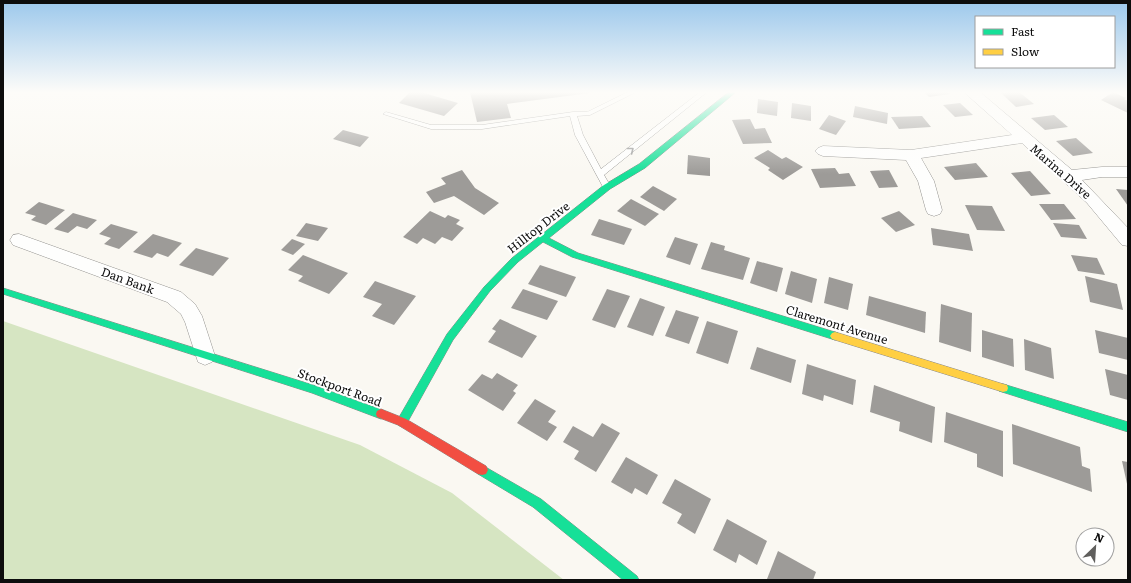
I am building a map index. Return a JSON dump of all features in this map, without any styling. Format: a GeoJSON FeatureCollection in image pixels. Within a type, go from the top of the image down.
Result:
{"type":"FeatureCollection","features":[{"type":"Feature","properties":{"kind":"street","name":"Hilltop Drive"},"geometry":{"type":"LineString","coordinates":[[402,422],[450,337],[514,260],[607,187],[642,166],[700,119]]}},
{"type":"Feature","properties":{"kind":"street","name":"Marina Drive"},"geometry":{"type":"LineString","coordinates":[[1002,119],[1090,196],[1110,217],[1128,240]]}},
{"type":"Feature","properties":{"kind":"street"},"geometry":{"type":"LineString","coordinates":[[818,151],[911,154],[1024,138]]}},
{"type":"Feature","properties":{"kind":"street"},"geometry":{"type":"LineString","coordinates":[[911,154],[926,181],[934,210]]}},
{"type":"Feature","properties":{"kind":"street"},"geometry":{"type":"LineString","coordinates":[[1068,176],[1102,172],[1128,172]]}},
{"type":"Feature","properties":{"kind":"street","name":"Claremont Avenue"},"geometry":{"type":"LineString","coordinates":[[542,238],[574,256],[1128,427]]}},
{"type":"Feature","properties":{"kind":"street","name":"Dan Bank"},"geometry":{"type":"LineString","coordinates":[[19,240],[174,297],[188,309],[195,322],[205,356]]}},
{"type":"Feature","properties":{"kind":"street","name":"Stockport Road"},"geometry":{"type":"LineString","coordinates":[[3,291],[313,389],[402,422],[537,504],[633,580]]}},
{"type":"Feature","properties":{"kind":"lane"},"geometry":{"type":"LineString","coordinates":[[404,119],[431,127],[482,127],[537,119]]}},
{"type":"Feature","properties":{"kind":"lane"},"geometry":{"type":"LineString","coordinates":[[574,119],[579,135],[607,187]]}},
{"type":"Feature","properties":{"kind":"lane"},"geometry":{"type":"LineString","coordinates":[[600,174],[669,119]]}},
{"type":"Feature","properties":{"kind":"green space"},"geometry":{"type":"Polygon","coordinates":[[[3,321],[360,445],[452,493],[564,580],[3,580],[3,321]]]}},
{"type":"Feature","properties":{"kind":"building"},"geometry":{"type":"Polygon","coordinates":[[[476,119],[501,119],[477,122],[476,119]]]}},
{"type":"Feature","properties":{"kind":"building"},"geometry":{"type":"Polygon","coordinates":[[[750,119],[755,129],[765,128],[772,143],[743,144],[732,120],[750,119]]]}},
{"type":"Feature","properties":{"kind":"building"},"geometry":{"type":"Polygon","coordinates":[[[799,119],[811,119],[811,121],[799,119]]]}},
{"type":"Feature","properties":{"kind":"building"},"geometry":{"type":"Polygon","coordinates":[[[826,119],[841,119],[846,121],[836,135],[819,129],[826,119]]]}},
{"type":"Feature","properties":{"kind":"building"},"geometry":{"type":"Polygon","coordinates":[[[864,119],[887,119],[887,124],[864,119]]]}},
{"type":"Feature","properties":{"kind":"building"},"geometry":{"type":"Polygon","coordinates":[[[892,119],[925,119],[931,127],[899,129],[892,119]]]}},
{"type":"Feature","properties":{"kind":"building"},"geometry":{"type":"Polygon","coordinates":[[[1032,119],[1059,119],[1068,127],[1045,130],[1032,119]]]}},
{"type":"Feature","properties":{"kind":"building"},"geometry":{"type":"Polygon","coordinates":[[[343,130],[369,137],[360,147],[333,139],[343,130]]]}},
{"type":"Feature","properties":{"kind":"building"},"geometry":{"type":"Polygon","coordinates":[[[1076,138],[1093,153],[1073,156],[1056,141],[1076,138]]]}},
{"type":"Feature","properties":{"kind":"building"},"geometry":{"type":"Polygon","coordinates":[[[768,150],[782,159],[786,157],[803,167],[783,180],[768,170],[770,168],[754,158],[768,150]]]}},
{"type":"Feature","properties":{"kind":"building"},"geometry":{"type":"Polygon","coordinates":[[[688,155],[710,158],[710,176],[687,174],[688,155]]]}},
{"type":"Feature","properties":{"kind":"building"},"geometry":{"type":"Polygon","coordinates":[[[976,163],[988,177],[955,180],[944,167],[976,163]]]}},
{"type":"Feature","properties":{"kind":"building"},"geometry":{"type":"Polygon","coordinates":[[[835,168],[839,174],[849,173],[856,186],[820,188],[811,169],[835,168]]]}},
{"type":"Feature","properties":{"kind":"building"},"geometry":{"type":"Polygon","coordinates":[[[462,170],[475,188],[499,203],[484,215],[454,196],[434,203],[426,192],[446,184],[441,178],[462,170]]]}},
{"type":"Feature","properties":{"kind":"building"},"geometry":{"type":"Polygon","coordinates":[[[889,170],[898,187],[879,188],[870,171],[889,170]]]}},
{"type":"Feature","properties":{"kind":"building"},"geometry":{"type":"Polygon","coordinates":[[[1030,171],[1051,194],[1031,196],[1011,173],[1030,171]]]}},
{"type":"Feature","properties":{"kind":"building"},"geometry":{"type":"Polygon","coordinates":[[[653,186],[677,199],[664,211],[640,197],[653,186]]]}},
{"type":"Feature","properties":{"kind":"building"},"geometry":{"type":"Polygon","coordinates":[[[1116,189],[1128,190],[1128,206],[1116,189]]]}},
{"type":"Feature","properties":{"kind":"building"},"geometry":{"type":"Polygon","coordinates":[[[631,199],[659,214],[645,226],[617,211],[631,199]]]}},
{"type":"Feature","properties":{"kind":"building"},"geometry":{"type":"Polygon","coordinates":[[[39,202],[65,210],[46,225],[31,220],[36,216],[25,213],[39,202]]]}},
{"type":"Feature","properties":{"kind":"building"},"geometry":{"type":"Polygon","coordinates":[[[1039,204],[1064,204],[1076,219],[1051,220],[1039,204]]]}},
{"type":"Feature","properties":{"kind":"building"},"geometry":{"type":"Polygon","coordinates":[[[965,205],[992,206],[1005,231],[977,230],[965,205]]]}},
{"type":"Feature","properties":{"kind":"building"},"geometry":{"type":"Polygon","coordinates":[[[430,211],[445,218],[448,215],[460,220],[456,224],[464,228],[452,241],[442,237],[435,244],[423,238],[417,244],[403,237],[430,211]]]}},
{"type":"Feature","properties":{"kind":"building"},"geometry":{"type":"Polygon","coordinates":[[[899,211],[915,225],[896,232],[881,218],[899,211]]]}},
{"type":"Feature","properties":{"kind":"building"},"geometry":{"type":"Polygon","coordinates":[[[73,213],[97,220],[87,229],[77,226],[68,233],[54,229],[73,213]]]}},
{"type":"Feature","properties":{"kind":"building"},"geometry":{"type":"Polygon","coordinates":[[[599,219],[632,229],[624,245],[591,235],[599,219]]]}},
{"type":"Feature","properties":{"kind":"building"},"geometry":{"type":"Polygon","coordinates":[[[306,223],[328,228],[318,241],[296,236],[306,223]]]}},
{"type":"Feature","properties":{"kind":"building"},"geometry":{"type":"Polygon","coordinates":[[[1053,223],[1079,225],[1087,239],[1061,237],[1053,223]]]}},
{"type":"Feature","properties":{"kind":"building"},"geometry":{"type":"Polygon","coordinates":[[[111,224],[138,232],[119,249],[104,244],[111,238],[99,234],[111,224]]]}},
{"type":"Feature","properties":{"kind":"building"},"geometry":{"type":"Polygon","coordinates":[[[931,228],[969,234],[973,251],[933,245],[931,228]]]}},
{"type":"Feature","properties":{"kind":"building"},"geometry":{"type":"Polygon","coordinates":[[[153,234],[182,243],[168,257],[157,253],[152,258],[133,252],[153,234]]]}},
{"type":"Feature","properties":{"kind":"building"},"geometry":{"type":"Polygon","coordinates":[[[675,237],[698,244],[690,265],[666,257],[675,237]]]}},
{"type":"Feature","properties":{"kind":"building"},"geometry":{"type":"Polygon","coordinates":[[[292,239],[305,244],[293,255],[281,250],[292,239]]]}},
{"type":"Feature","properties":{"kind":"building"},"geometry":{"type":"Polygon","coordinates":[[[711,242],[725,246],[724,250],[750,258],[743,280],[701,269],[711,242]]]}},
{"type":"Feature","properties":{"kind":"building"},"geometry":{"type":"Polygon","coordinates":[[[196,248],[229,258],[213,276],[179,265],[196,248]]]}},
{"type":"Feature","properties":{"kind":"building"},"geometry":{"type":"Polygon","coordinates":[[[303,255],[348,273],[329,294],[298,281],[303,276],[288,270],[303,255]]]}},
{"type":"Feature","properties":{"kind":"building"},"geometry":{"type":"Polygon","coordinates":[[[1071,255],[1097,258],[1105,275],[1078,271],[1071,255]]]}},
{"type":"Feature","properties":{"kind":"building"},"geometry":{"type":"Polygon","coordinates":[[[757,261],[783,268],[777,292],[750,283],[757,261]]]}},
{"type":"Feature","properties":{"kind":"building"},"geometry":{"type":"Polygon","coordinates":[[[540,265],[576,277],[566,297],[528,284],[540,265]]]}},
{"type":"Feature","properties":{"kind":"building"},"geometry":{"type":"Polygon","coordinates":[[[791,271],[817,279],[812,303],[785,294],[791,271]]]}},
{"type":"Feature","properties":{"kind":"building"},"geometry":{"type":"Polygon","coordinates":[[[1085,276],[1117,284],[1123,310],[1090,302],[1085,276]]]}},
{"type":"Feature","properties":{"kind":"building"},"geometry":{"type":"Polygon","coordinates":[[[829,277],[853,284],[848,310],[824,303],[829,277]]]}},
{"type":"Feature","properties":{"kind":"building"},"geometry":{"type":"Polygon","coordinates":[[[375,281],[416,296],[394,325],[372,316],[382,304],[363,297],[375,281]]]}},
{"type":"Feature","properties":{"kind":"building"},"geometry":{"type":"Polygon","coordinates":[[[523,289],[558,301],[547,320],[511,308],[523,289]]]}},
{"type":"Feature","properties":{"kind":"building"},"geometry":{"type":"Polygon","coordinates":[[[607,289],[630,296],[615,328],[592,320],[607,289]]]}},
{"type":"Feature","properties":{"kind":"building"},"geometry":{"type":"Polygon","coordinates":[[[869,296],[926,312],[925,333],[866,315],[869,296]]]}},
{"type":"Feature","properties":{"kind":"building"},"geometry":{"type":"Polygon","coordinates":[[[640,298],[665,307],[653,336],[627,327],[640,298]]]}},
{"type":"Feature","properties":{"kind":"building"},"geometry":{"type":"Polygon","coordinates":[[[941,304],[972,313],[971,352],[939,342],[941,304]]]}},
{"type":"Feature","properties":{"kind":"building"},"geometry":{"type":"Polygon","coordinates":[[[676,310],[699,317],[689,344],[665,336],[676,310]]]}},
{"type":"Feature","properties":{"kind":"building"},"geometry":{"type":"Polygon","coordinates":[[[500,319],[537,336],[522,358],[488,342],[496,331],[492,329],[500,319]]]}},
{"type":"Feature","properties":{"kind":"building"},"geometry":{"type":"Polygon","coordinates":[[[707,321],[738,331],[728,364],[696,353],[707,321]]]}},
{"type":"Feature","properties":{"kind":"building"},"geometry":{"type":"Polygon","coordinates":[[[982,330],[1013,339],[1014,367],[982,357],[982,330]]]}},
{"type":"Feature","properties":{"kind":"building"},"geometry":{"type":"Polygon","coordinates":[[[1095,330],[1128,338],[1128,360],[1099,353],[1095,330]]]}},
{"type":"Feature","properties":{"kind":"building"},"geometry":{"type":"Polygon","coordinates":[[[1024,339],[1051,348],[1054,379],[1025,370],[1024,339]]]}},
{"type":"Feature","properties":{"kind":"building"},"geometry":{"type":"Polygon","coordinates":[[[757,347],[796,360],[791,383],[750,369],[757,347]]]}},
{"type":"Feature","properties":{"kind":"building"},"geometry":{"type":"Polygon","coordinates":[[[807,364],[856,380],[853,405],[824,395],[823,401],[802,394],[807,364]]]}},
{"type":"Feature","properties":{"kind":"building"},"geometry":{"type":"Polygon","coordinates":[[[1105,369],[1128,375],[1128,400],[1110,395],[1105,369]]]}},
{"type":"Feature","properties":{"kind":"building"},"geometry":{"type":"Polygon","coordinates":[[[497,373],[518,385],[513,391],[516,393],[503,411],[468,390],[482,374],[492,379],[497,373]]]}},
{"type":"Feature","properties":{"kind":"building"},"geometry":{"type":"Polygon","coordinates":[[[874,385],[935,407],[932,443],[899,431],[900,422],[870,412],[874,385]]]}},
{"type":"Feature","properties":{"kind":"building"},"geometry":{"type":"Polygon","coordinates":[[[535,399],[556,411],[548,422],[557,427],[547,441],[517,423],[535,399]]]}},
{"type":"Feature","properties":{"kind":"building"},"geometry":{"type":"Polygon","coordinates":[[[946,412],[1003,431],[1003,477],[977,467],[977,454],[944,442],[946,412]]]}},
{"type":"Feature","properties":{"kind":"building"},"geometry":{"type":"Polygon","coordinates":[[[602,423],[620,433],[596,472],[574,459],[579,451],[563,442],[573,426],[593,437],[602,423]]]}},
{"type":"Feature","properties":{"kind":"building"},"geometry":{"type":"Polygon","coordinates":[[[1012,424],[1080,447],[1082,466],[1090,469],[1092,492],[1013,464],[1012,424]]]}},
{"type":"Feature","properties":{"kind":"building"},"geometry":{"type":"Polygon","coordinates":[[[626,457],[658,475],[647,495],[635,488],[632,494],[611,482],[626,457]]]}},
{"type":"Feature","properties":{"kind":"building"},"geometry":{"type":"Polygon","coordinates":[[[1122,461],[1128,462],[1128,484],[1127,484],[1122,461]]]}},
{"type":"Feature","properties":{"kind":"building"},"geometry":{"type":"Polygon","coordinates":[[[675,479],[711,499],[695,534],[677,523],[682,514],[662,503],[675,479]]]}},
{"type":"Feature","properties":{"kind":"building"},"geometry":{"type":"Polygon","coordinates":[[[727,519],[767,541],[757,565],[739,554],[736,563],[713,550],[727,519]]]}},
{"type":"Feature","properties":{"kind":"building"},"geometry":{"type":"Polygon","coordinates":[[[778,551],[816,572],[813,580],[767,579],[778,551]]]}},
{"type":"Feature","properties":{"kind":"traffic: fast"},"geometry":{"type":"LineString","coordinates":[[402,422],[450,337],[487,289],[515,260],[607,187],[642,166],[700,119]]}},
{"type":"Feature","properties":{"kind":"traffic: fast"},"geometry":{"type":"LineString","coordinates":[[542,238],[575,255],[835,336]]}},
{"type":"Feature","properties":{"kind":"traffic: fast"},"geometry":{"type":"LineString","coordinates":[[3,291],[313,389],[381,414]]}},
{"type":"Feature","properties":{"kind":"traffic: fast"},"geometry":{"type":"LineString","coordinates":[[1003,388],[1128,427]]}},
{"type":"Feature","properties":{"kind":"traffic: fast"},"geometry":{"type":"LineString","coordinates":[[482,470],[537,503],[633,580]]}},
{"type":"Feature","properties":{"kind":"traffic: slow"},"geometry":{"type":"LineString","coordinates":[[835,336],[1003,388]]}},
{"type":"Feature","properties":{"kind":"traffic: jam"},"geometry":{"type":"LineString","coordinates":[[381,414],[402,422],[482,470]]}}]}
